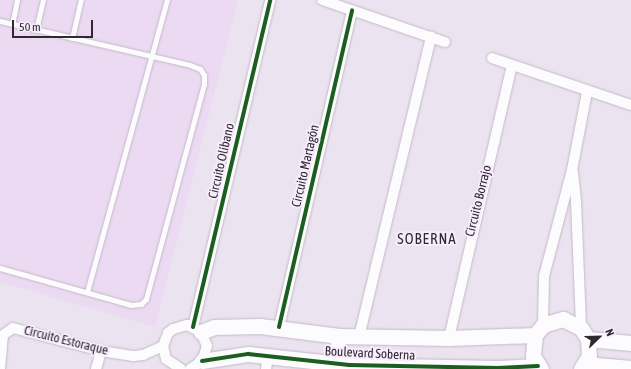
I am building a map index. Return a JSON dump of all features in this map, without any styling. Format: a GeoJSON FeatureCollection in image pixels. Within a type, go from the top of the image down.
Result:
{"type":"FeatureCollection","features":[{"type":"Feature","properties":{"kind":"street","name":"Circuito Olíbano"},"geometry":{"type":"LineString","coordinates":[[197,330],[270,0]]}},
{"type":"Feature","properties":{"kind":"street"},"geometry":{"type":"LineString","coordinates":[[322,0],[445,42]]}},
{"type":"Feature","properties":{"kind":"street","name":"Circuito Martagón"},"geometry":{"type":"LineString","coordinates":[[279,327],[352,10]]}},
{"type":"Feature","properties":{"kind":"street"},"geometry":{"type":"LineString","coordinates":[[359,337],[431,36]]}},
{"type":"Feature","properties":{"kind":"street"},"geometry":{"type":"LineString","coordinates":[[492,58],[587,92],[631,105]]}},
{"type":"Feature","properties":{"kind":"street","name":"Circuito Borrajo"},"geometry":{"type":"LineString","coordinates":[[449,338],[512,66]]}},
{"type":"Feature","properties":{"kind":"street"},"geometry":{"type":"LineString","coordinates":[[539,367],[532,346],[539,330],[544,276],[550,243],[572,170],[587,92]]}},
{"type":"Feature","properties":{"kind":"street"},"geometry":{"type":"LineString","coordinates":[[572,170],[576,201],[584,333],[590,347],[583,367],[631,368]]}},
{"type":"Feature","properties":{"kind":"street","name":"Boulevard Soberna"},"geometry":{"type":"LineString","coordinates":[[197,330],[214,327],[279,327],[339,336],[449,338],[539,330],[562,319],[584,333]]}},
{"type":"Feature","properties":{"kind":"street"},"geometry":{"type":"LineString","coordinates":[[177,369],[166,359],[163,346],[164,339],[173,329],[180,326],[197,330],[207,346],[202,361],[190,369]]}},
{"type":"Feature","properties":{"kind":"street","name":"Circuito Estoraque"},"geometry":{"type":"LineString","coordinates":[[0,369],[4,335],[13,328],[101,351],[134,356],[143,355],[163,346]]}},
{"type":"Feature","properties":{"kind":"street"},"geometry":{"type":"LineString","coordinates":[[584,333],[631,343]]}},
{"type":"Feature","properties":{"kind":"street"},"geometry":{"type":"LineString","coordinates":[[339,336],[344,366]]}},
{"type":"Feature","properties":{"kind":"street"},"geometry":{"type":"LineString","coordinates":[[96,369],[101,351]]}},
{"type":"Feature","properties":{"kind":"street","name":"Boulevard Soberna"},"geometry":{"type":"LineString","coordinates":[[202,361],[248,354],[267,363],[371,368],[539,367]]}},
{"type":"Feature","properties":{"kind":"lane"},"geometry":{"type":"LineString","coordinates":[[12,24],[17,0]]}},
{"type":"Feature","properties":{"kind":"lane"},"geometry":{"type":"LineString","coordinates":[[36,30],[43,0]]}},
{"type":"Feature","properties":{"kind":"lane"},"geometry":{"type":"LineString","coordinates":[[72,38],[81,0]]}},
{"type":"Feature","properties":{"kind":"lane"},"geometry":{"type":"LineString","coordinates":[[87,292],[167,0]]}},
{"type":"Feature","properties":{"kind":"lane"},"geometry":{"type":"LineString","coordinates":[[0,22],[151,56],[200,69],[204,75],[204,84],[150,291],[141,304],[131,305],[0,268]]}},
{"type":"Feature","properties":{"kind":"shaded area"},"geometry":{"type":"Polygon","coordinates":[[[0,0],[238,0],[155,327],[0,282],[0,0]]]}},
{"type":"Feature","properties":{"kind":"cycle path"},"geometry":{"type":"LineString","coordinates":[[193,327],[270,0]]}},
{"type":"Feature","properties":{"kind":"cycle path"},"geometry":{"type":"LineString","coordinates":[[279,327],[352,10]]}},
{"type":"Feature","properties":{"kind":"cycle path"},"geometry":{"type":"LineString","coordinates":[[202,361],[248,354],[349,365],[498,368],[538,366]]}},
{"type":"Feature","properties":{"kind":"district","name":"SOBERNA"},"geometry":{"type":"Point","coordinates":[427,239]}}]}
